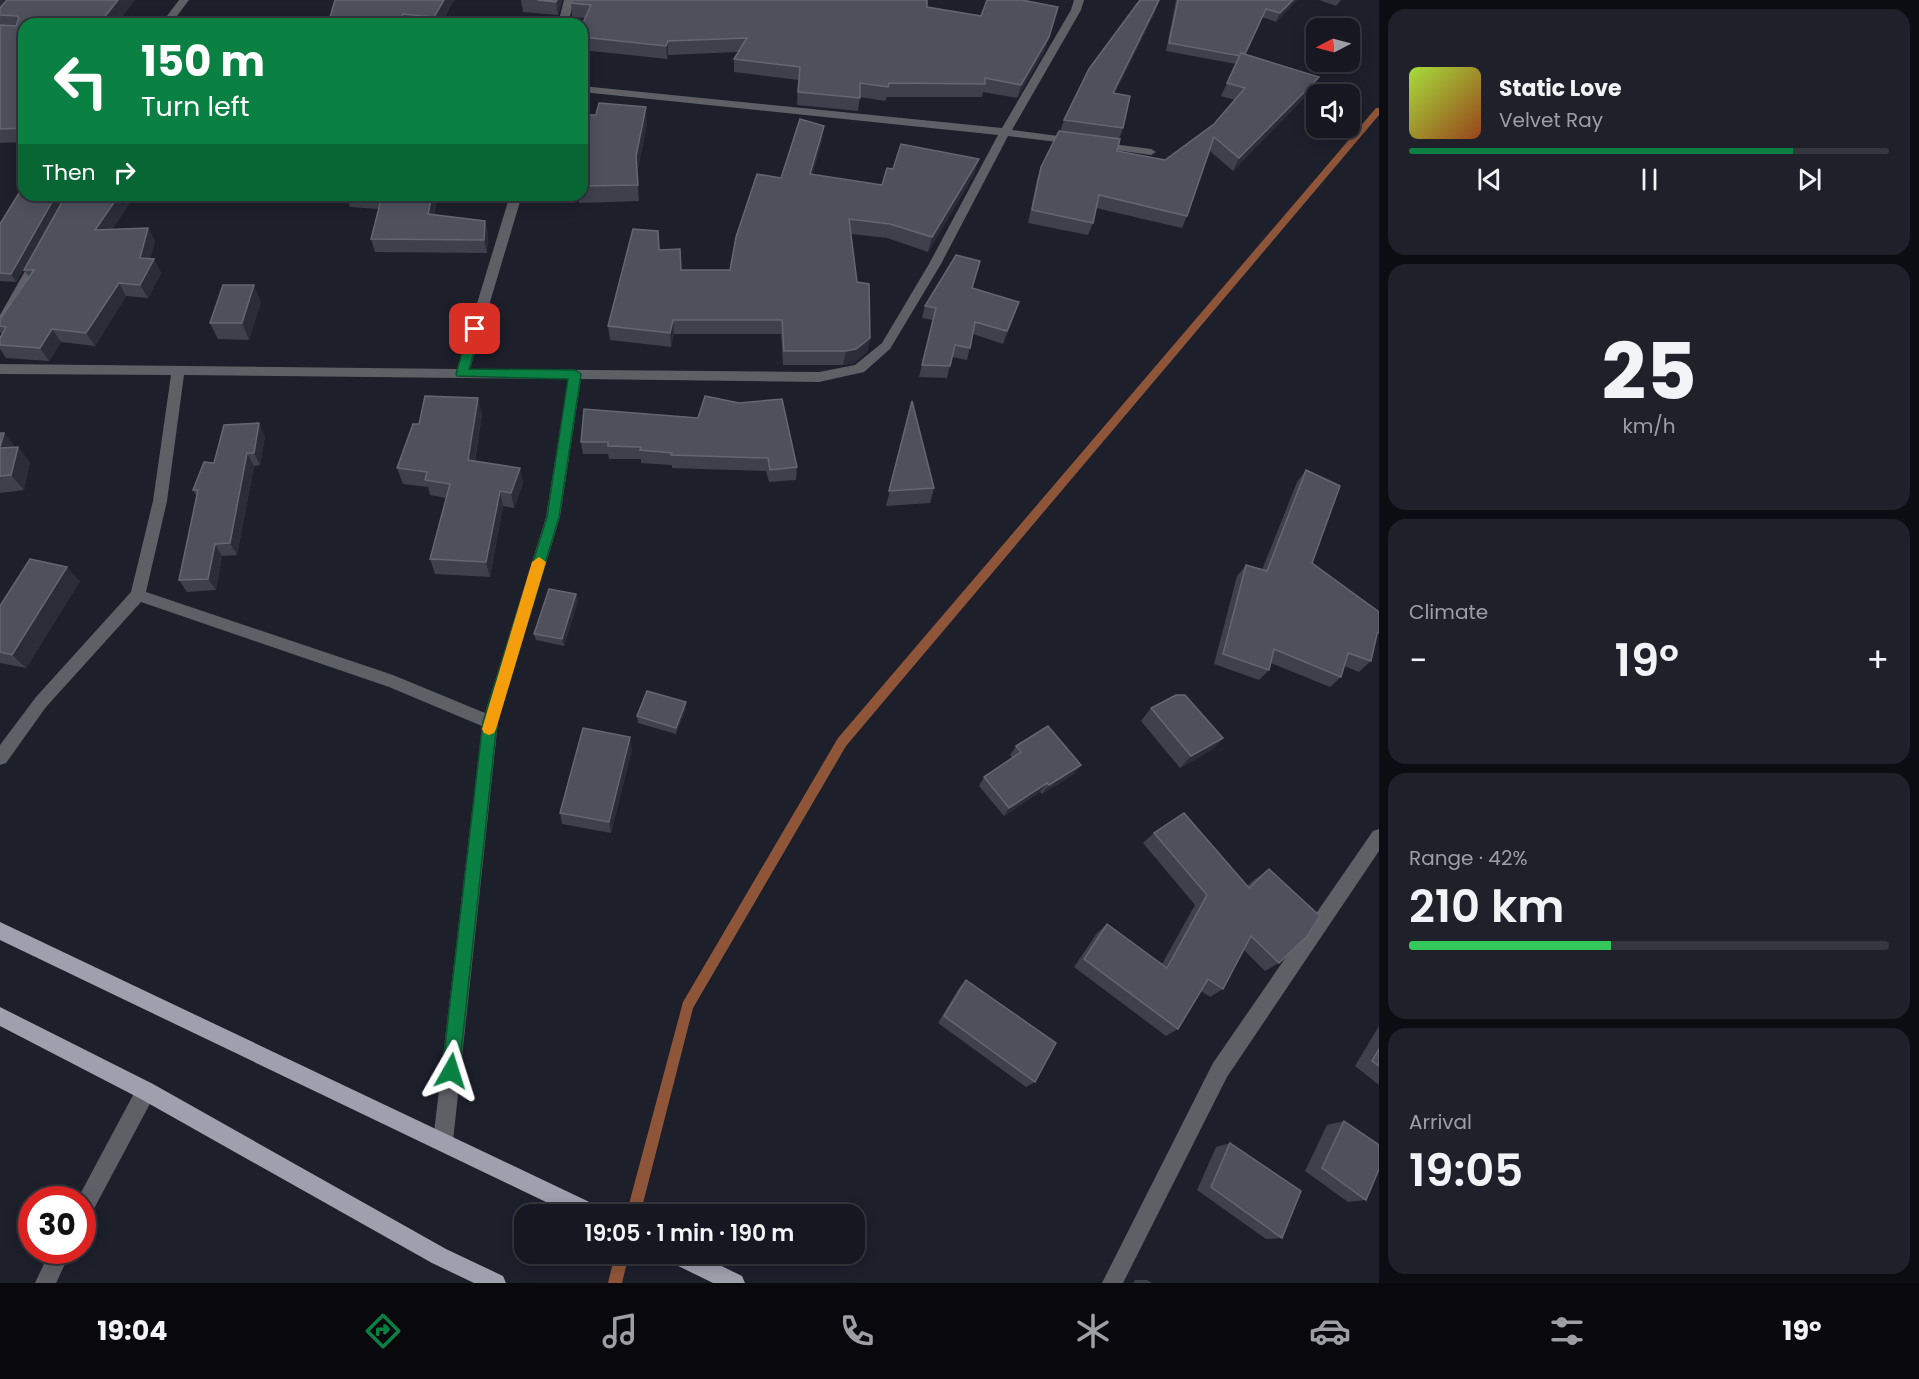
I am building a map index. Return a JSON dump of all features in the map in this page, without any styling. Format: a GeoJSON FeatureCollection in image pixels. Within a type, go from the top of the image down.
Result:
{"type":"FeatureCollection","features":[{"type":"Feature","properties":{"kind":"main road"},"geometry":{"type":"LineString","coordinates":[[0,931],[572,1204]]}},
{"type":"Feature","properties":{"kind":"main road"},"geometry":{"type":"LineString","coordinates":[[0,1016],[146,1091],[439,1256],[496,1283]]}},
{"type":"Feature","properties":{"kind":"main road"},"geometry":{"type":"LineString","coordinates":[[696,1264],[735,1283]]}},
{"type":"Feature","properties":{"kind":"street"},"geometry":{"type":"LineString","coordinates":[[170,18],[184,0]]}},
{"type":"Feature","properties":{"kind":"street"},"geometry":{"type":"LineString","coordinates":[[564,18],[569,0]]}},
{"type":"Feature","properties":{"kind":"street"},"geometry":{"type":"LineString","coordinates":[[0,369],[819,377],[859,369],[886,346],[935,264],[1005,132],[1076,10],[1079,0]]}},
{"type":"Feature","properties":{"kind":"street"},"geometry":{"type":"LineString","coordinates":[[588,90],[1005,132],[1151,152]]}},
{"type":"Feature","properties":{"kind":"street"},"geometry":{"type":"LineString","coordinates":[[462,374],[514,201]]}},
{"type":"Feature","properties":{"kind":"street"},"geometry":{"type":"LineString","coordinates":[[0,326],[42,252]]}},
{"type":"Feature","properties":{"kind":"street"},"geometry":{"type":"LineString","coordinates":[[0,758],[41,702],[138,595],[160,501],[178,370]]}},
{"type":"Feature","properties":{"kind":"street"},"geometry":{"type":"LineString","coordinates":[[443,1141],[490,722],[553,517],[575,374]]}},
{"type":"Feature","properties":{"kind":"street"},"geometry":{"type":"LineString","coordinates":[[138,595],[393,682],[490,722]]}},
{"type":"Feature","properties":{"kind":"street"},"geometry":{"type":"LineString","coordinates":[[1112,1283],[1220,1070],[1379,837]]}},
{"type":"Feature","properties":{"kind":"street"},"geometry":{"type":"LineString","coordinates":[[95,1186],[146,1091]]}},
{"type":"Feature","properties":{"kind":"street"},"geometry":{"type":"LineString","coordinates":[[45,1283],[55,1264]]}},
{"type":"Feature","properties":{"kind":"building"},"geometry":{"type":"Polygon","coordinates":[[[7,0],[118,0],[104,18],[19,18],[0,15],[0,8],[7,0]]]}},
{"type":"Feature","properties":{"kind":"building"},"geometry":{"type":"Polygon","coordinates":[[[335,0],[444,0],[434,17],[403,14],[401,18],[330,18],[335,0]]]}},
{"type":"Feature","properties":{"kind":"building"},"geometry":{"type":"Polygon","coordinates":[[[572,0],[927,0],[927,7],[981,16],[987,0],[1022,0],[1058,7],[1049,37],[1021,85],[985,78],[985,84],[889,83],[888,87],[860,83],[860,98],[798,92],[800,67],[734,59],[747,38],[668,41],[666,46],[588,38],[588,18],[585,18],[591,5],[571,3],[572,0]]]}},
{"type":"Feature","properties":{"kind":"building"},"geometry":{"type":"Polygon","coordinates":[[[1140,0],[1159,0],[1113,93],[1130,96],[1123,128],[1064,120],[1089,69],[1140,0]]]}},
{"type":"Feature","properties":{"kind":"building"},"geometry":{"type":"Polygon","coordinates":[[[1178,0],[1293,0],[1280,13],[1266,9],[1245,54],[1241,53],[1240,56],[1169,43],[1178,0]]]}},
{"type":"Feature","properties":{"kind":"building"},"geometry":{"type":"Polygon","coordinates":[[[18,21],[18,128],[0,129],[0,25],[16,26],[18,21]]]}},
{"type":"Feature","properties":{"kind":"building"},"geometry":{"type":"Polygon","coordinates":[[[1241,53],[1319,77],[1312,84],[1306,84],[1306,90],[1239,158],[1214,137],[1187,216],[1099,195],[1093,223],[1032,210],[1041,167],[1059,131],[1120,139],[1117,151],[1165,160],[1214,124],[1245,88],[1227,83],[1241,53]]]}},
{"type":"Feature","properties":{"kind":"building"},"geometry":{"type":"Polygon","coordinates":[[[599,103],[646,107],[636,156],[638,185],[588,186],[588,115],[596,115],[599,103]]]}},
{"type":"Feature","properties":{"kind":"building"},"geometry":{"type":"Polygon","coordinates":[[[800,119],[824,126],[810,174],[882,185],[887,168],[893,169],[901,144],[979,159],[932,237],[890,224],[849,219],[857,282],[869,284],[870,338],[856,349],[846,351],[784,351],[782,320],[673,320],[670,333],[608,326],[633,229],[658,231],[659,250],[680,249],[681,270],[730,270],[736,237],[757,174],[781,178],[800,119]]]}},
{"type":"Feature","properties":{"kind":"building"},"geometry":{"type":"Polygon","coordinates":[[[18,195],[18,201],[53,201],[11,274],[0,273],[0,224],[18,195]]]}},
{"type":"Feature","properties":{"kind":"building"},"geometry":{"type":"Polygon","coordinates":[[[63,201],[115,201],[95,230],[148,228],[140,258],[154,259],[140,285],[119,283],[86,333],[52,329],[40,348],[0,345],[0,338],[6,327],[0,326],[0,319],[34,270],[24,270],[63,201]]]}},
{"type":"Feature","properties":{"kind":"building"},"geometry":{"type":"Polygon","coordinates":[[[381,201],[431,201],[428,214],[485,221],[484,240],[371,239],[381,201]]]}},
{"type":"Feature","properties":{"kind":"building"},"geometry":{"type":"Polygon","coordinates":[[[956,255],[980,261],[972,288],[1019,302],[1007,331],[975,322],[970,348],[955,345],[950,366],[922,365],[936,308],[925,306],[956,255]]]}},
{"type":"Feature","properties":{"kind":"building"},"geometry":{"type":"Polygon","coordinates":[[[223,285],[254,285],[242,323],[210,323],[223,285]]]}},
{"type":"Feature","properties":{"kind":"building"},"geometry":{"type":"Polygon","coordinates":[[[425,396],[478,398],[468,460],[520,468],[511,493],[500,491],[486,562],[430,559],[450,484],[425,480],[427,472],[397,468],[413,424],[419,424],[425,396]]]}},
{"type":"Feature","properties":{"kind":"building"},"geometry":{"type":"Polygon","coordinates":[[[705,396],[739,403],[782,399],[797,467],[770,470],[768,458],[671,455],[672,453],[640,450],[641,447],[608,446],[608,442],[581,442],[584,409],[698,418],[705,396]]]}},
{"type":"Feature","properties":{"kind":"building"},"geometry":{"type":"Polygon","coordinates":[[[912,401],[934,488],[889,491],[912,401]]]}},
{"type":"Feature","properties":{"kind":"building"},"geometry":{"type":"Polygon","coordinates":[[[259,423],[254,453],[247,453],[230,543],[215,544],[208,579],[179,580],[198,490],[193,490],[204,462],[214,463],[224,425],[259,423]]]}},
{"type":"Feature","properties":{"kind":"building"},"geometry":{"type":"Polygon","coordinates":[[[0,433],[4,433],[0,447],[0,433]]]}},
{"type":"Feature","properties":{"kind":"building"},"geometry":{"type":"Polygon","coordinates":[[[18,447],[11,475],[0,476],[0,448],[18,447]]]}},
{"type":"Feature","properties":{"kind":"building"},"geometry":{"type":"Polygon","coordinates":[[[1306,470],[1340,486],[1312,563],[1379,612],[1379,632],[1371,661],[1348,653],[1341,677],[1274,649],[1269,670],[1223,654],[1246,565],[1267,571],[1306,470]]]}},
{"type":"Feature","properties":{"kind":"building"},"geometry":{"type":"Polygon","coordinates":[[[30,559],[67,567],[12,655],[0,652],[0,606],[30,559]]]}},
{"type":"Feature","properties":{"kind":"building"},"geometry":{"type":"Polygon","coordinates":[[[549,589],[576,594],[562,639],[534,634],[549,589]]]}},
{"type":"Feature","properties":{"kind":"building"},"geometry":{"type":"Polygon","coordinates":[[[647,691],[686,702],[676,728],[637,716],[647,691]]]}},
{"type":"Feature","properties":{"kind":"building"},"geometry":{"type":"Polygon","coordinates":[[[1176,695],[1185,695],[1223,738],[1191,756],[1151,708],[1176,695]]]}},
{"type":"Feature","properties":{"kind":"building"},"geometry":{"type":"Polygon","coordinates":[[[1048,726],[1081,765],[1049,785],[1047,783],[1009,808],[984,777],[1021,752],[1016,746],[1048,726]]]}},
{"type":"Feature","properties":{"kind":"building"},"geometry":{"type":"Polygon","coordinates":[[[583,728],[630,737],[609,822],[560,813],[583,728]]]}},
{"type":"Feature","properties":{"kind":"building"},"geometry":{"type":"Polygon","coordinates":[[[1184,813],[1249,888],[1269,869],[1320,916],[1307,936],[1279,963],[1251,936],[1223,989],[1208,979],[1178,1029],[1084,959],[1107,924],[1167,968],[1207,895],[1154,833],[1184,813]]]}},
{"type":"Feature","properties":{"kind":"building"},"geometry":{"type":"Polygon","coordinates":[[[966,980],[1056,1043],[1035,1082],[944,1016],[966,980]]]}},
{"type":"Feature","properties":{"kind":"building"},"geometry":{"type":"Polygon","coordinates":[[[1379,1049],[1379,1066],[1372,1061],[1379,1049]]]}},
{"type":"Feature","properties":{"kind":"building"},"geometry":{"type":"Polygon","coordinates":[[[1344,1121],[1379,1145],[1379,1169],[1366,1200],[1322,1168],[1344,1121]]]}},
{"type":"Feature","properties":{"kind":"building"},"geometry":{"type":"Polygon","coordinates":[[[1230,1143],[1301,1191],[1282,1238],[1211,1187],[1230,1143]]]}},
{"type":"Feature","properties":{"kind":"waterway"},"geometry":{"type":"LineString","coordinates":[[636,1204],[687,1006],[842,742],[1379,110]]}},
{"type":"Feature","properties":{"kind":"waterway"},"geometry":{"type":"LineString","coordinates":[[615,1283],[620,1264]]}},
{"type":"Feature","properties":{"kind":"slow traffic"},"geometry":{"type":"LineString","coordinates":[[489,729],[539,562]]}},
{"type":"Feature","properties":{"kind":"route"},"geometry":{"type":"LineString","coordinates":[[451,1071],[490,722],[553,517],[575,374],[462,374],[475,329]]}}]}
